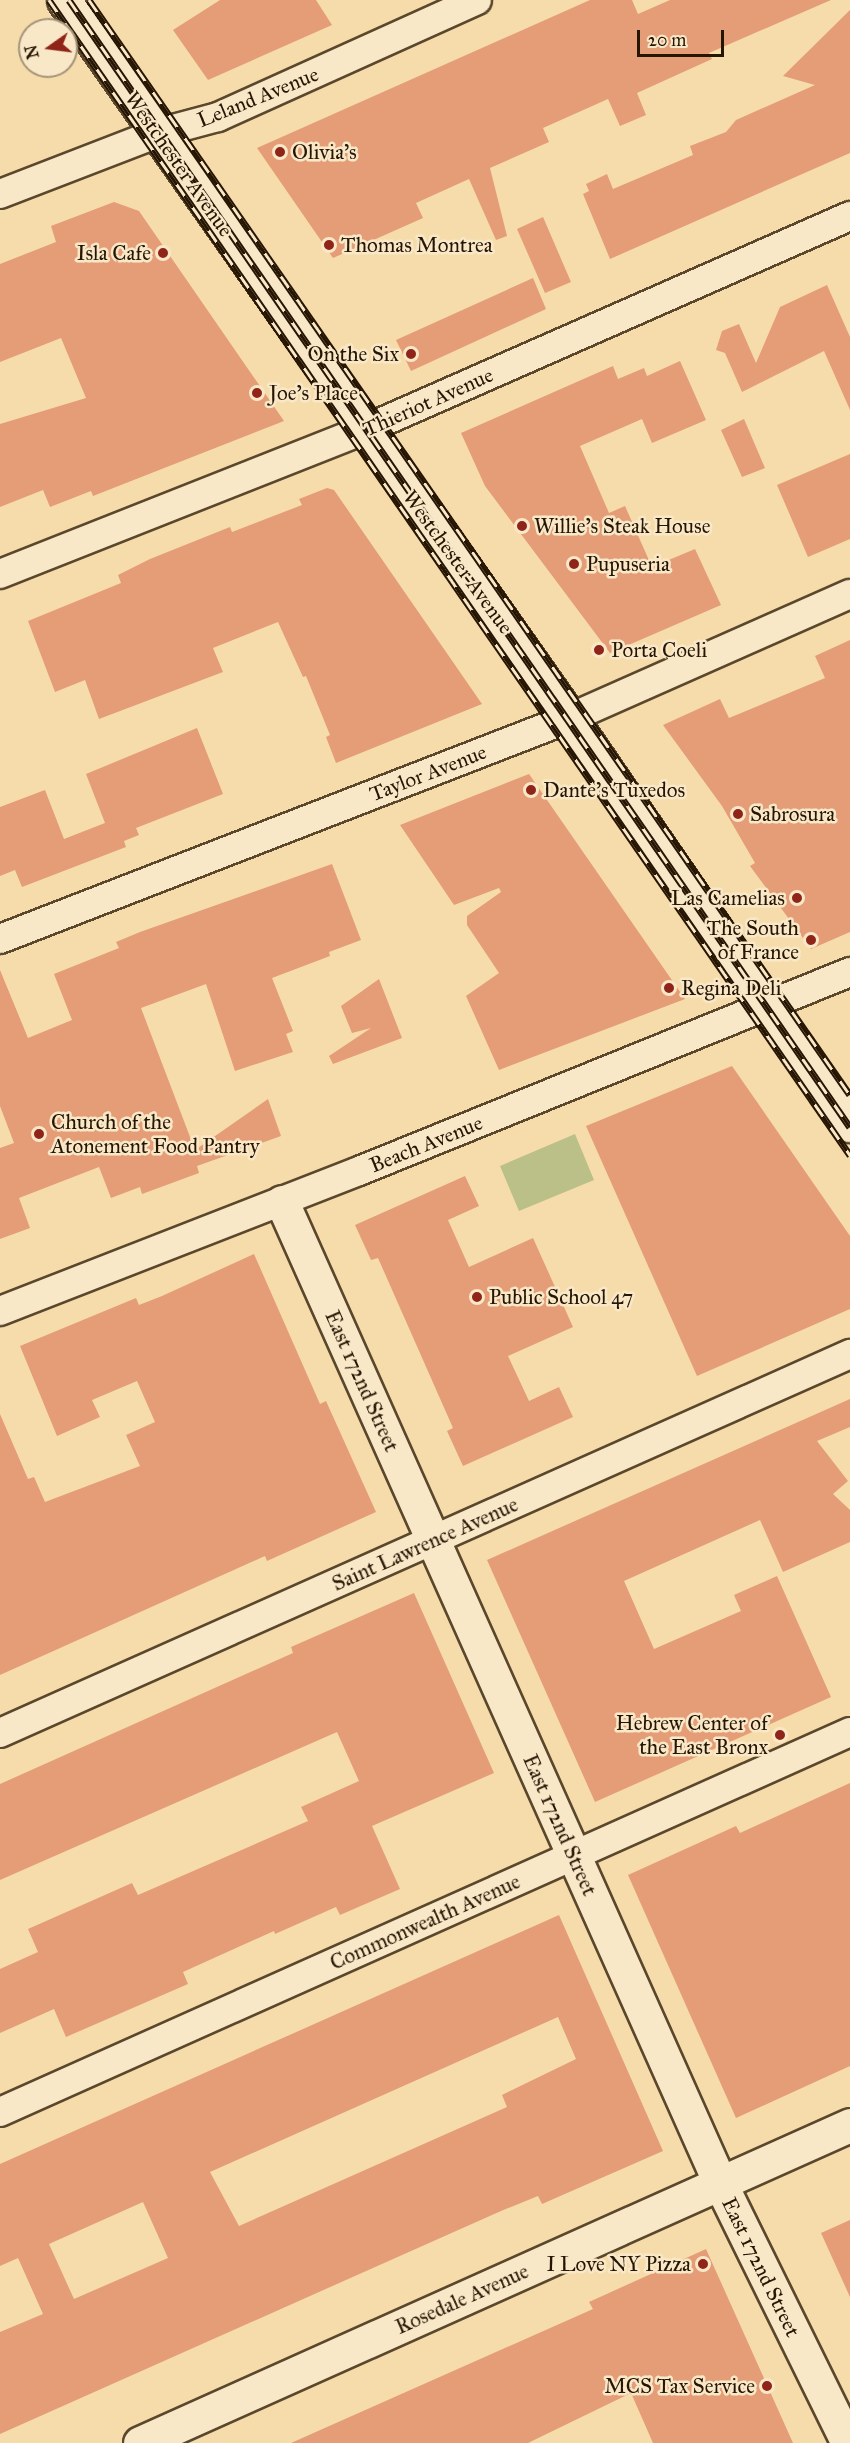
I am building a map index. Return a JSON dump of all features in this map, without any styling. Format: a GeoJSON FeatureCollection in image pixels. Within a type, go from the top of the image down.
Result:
{"type":"FeatureCollection","features":[{"type":"Feature","properties":{"kind":"street","name":"Westchester Avenue"},"geometry":{"type":"LineString","coordinates":[[64,0],[363,430],[570,718],[850,1125]]}},
{"type":"Feature","properties":{"kind":"street","name":"Leland Avenue"},"geometry":{"type":"LineString","coordinates":[[0,194],[158,134],[218,117],[477,0]]}},
{"type":"Feature","properties":{"kind":"street","name":"Thieriot Avenue"},"geometry":{"type":"LineString","coordinates":[[0,574],[363,430],[850,216]]}},
{"type":"Feature","properties":{"kind":"street","name":"Taylor Avenue"},"geometry":{"type":"LineString","coordinates":[[0,939],[570,718],[850,594]]}},
{"type":"Feature","properties":{"kind":"street","name":"Beach Avenue"},"geometry":{"type":"LineString","coordinates":[[0,1311],[282,1202],[771,1007],[850,972]]}},
{"type":"Feature","properties":{"kind":"street","name":"East 172nd Street"},"geometry":{"type":"LineString","coordinates":[[282,1202],[720,2183],[848,2443]]}},
{"type":"Feature","properties":{"kind":"street","name":"Saint Lawrence Avenue"},"geometry":{"type":"LineString","coordinates":[[0,1733],[850,1354]]}},
{"type":"Feature","properties":{"kind":"street","name":"Commonwealth Avenue"},"geometry":{"type":"LineString","coordinates":[[0,2112],[850,1732]]}},
{"type":"Feature","properties":{"kind":"street","name":"Rosedale Avenue"},"geometry":{"type":"LineString","coordinates":[[140,2443],[850,2125]]}},
{"type":"Feature","properties":{"kind":"green space"},"geometry":{"type":"Polygon","coordinates":[[[575,1134],[594,1180],[519,1211],[500,1166],[575,1134]]]}},
{"type":"Feature","properties":{"kind":"building"},"geometry":{"type":"Polygon","coordinates":[[[220,0],[316,0],[332,25],[208,80],[173,30],[220,0]]]}},
{"type":"Feature","properties":{"kind":"building"},"geometry":{"type":"Polygon","coordinates":[[[590,0],[632,0],[638,14],[670,0],[831,0],[709,53],[712,59],[637,93],[646,115],[620,126],[608,99],[543,128],[549,142],[490,168],[507,236],[496,240],[469,179],[416,203],[423,218],[333,258],[257,148],[590,0]]]}},
{"type":"Feature","properties":{"kind":"building"},"geometry":{"type":"Polygon","coordinates":[[[850,10],[850,153],[610,259],[583,194],[589,191],[586,184],[607,174],[613,189],[693,155],[690,146],[726,132],[736,120],[815,85],[783,76],[850,10]]]}},
{"type":"Feature","properties":{"kind":"building"},"geometry":{"type":"Polygon","coordinates":[[[114,202],[139,211],[284,421],[93,496],[91,491],[50,507],[43,490],[0,507],[0,424],[86,398],[61,338],[0,362],[0,264],[56,242],[51,226],[114,202]]]}},
{"type":"Feature","properties":{"kind":"building"},"geometry":{"type":"Polygon","coordinates":[[[543,217],[571,282],[545,293],[517,229],[543,217]]]}},
{"type":"Feature","properties":{"kind":"building"},"geometry":{"type":"Polygon","coordinates":[[[533,278],[546,309],[411,371],[396,340],[533,278]]]}},
{"type":"Feature","properties":{"kind":"building"},"geometry":{"type":"Polygon","coordinates":[[[827,285],[850,337],[850,410],[824,351],[742,392],[725,353],[716,350],[722,331],[739,324],[756,363],[780,307],[827,285]]]}},
{"type":"Feature","properties":{"kind":"building"},"geometry":{"type":"Polygon","coordinates":[[[680,361],[706,420],[652,443],[642,419],[580,446],[609,513],[625,506],[652,567],[695,549],[721,605],[610,653],[485,486],[461,433],[613,366],[618,379],[644,368],[647,376],[680,361]]]}},
{"type":"Feature","properties":{"kind":"building"},"geometry":{"type":"Polygon","coordinates":[[[744,419],[765,468],[742,477],[721,430],[744,419]]]}},
{"type":"Feature","properties":{"kind":"building"},"geometry":{"type":"Polygon","coordinates":[[[850,454],[850,539],[808,557],[777,485],[850,454]]]}},
{"type":"Feature","properties":{"kind":"building"},"geometry":{"type":"Polygon","coordinates":[[[327,488],[334,490],[482,704],[336,763],[326,737],[330,735],[306,676],[303,677],[278,622],[213,648],[223,672],[99,719],[85,680],[55,692],[28,621],[121,583],[118,575],[150,559],[230,527],[232,532],[302,505],[299,499],[327,488]]]}},
{"type":"Feature","properties":{"kind":"building"},"geometry":{"type":"Polygon","coordinates":[[[850,640],[850,932],[811,949],[750,866],[755,863],[722,806],[663,725],[720,699],[729,718],[825,678],[815,656],[850,640]]]}},
{"type":"Feature","properties":{"kind":"building"},"geometry":{"type":"Polygon","coordinates":[[[197,728],[223,794],[136,828],[139,835],[124,841],[126,847],[22,887],[15,870],[0,876],[0,807],[45,790],[64,839],[105,823],[86,774],[197,728]]]}},
{"type":"Feature","properties":{"kind":"building"},"geometry":{"type":"Polygon","coordinates":[[[529,774],[685,999],[499,1070],[466,996],[499,973],[467,925],[467,916],[501,892],[499,888],[454,905],[400,825],[529,774]]]}},
{"type":"Feature","properties":{"kind":"building"},"geometry":{"type":"Polygon","coordinates":[[[332,864],[361,940],[329,952],[330,956],[272,978],[293,1031],[286,1034],[293,1052],[235,1071],[206,984],[141,1008],[195,1150],[268,1099],[281,1136],[197,1166],[199,1173],[142,1194],[140,1187],[111,1198],[99,1167],[19,1198],[30,1228],[0,1239],[0,1148],[14,1143],[0,1106],[0,970],[28,1038],[72,1020],[54,974],[119,948],[116,942],[140,932],[332,864]]]}},
{"type":"Feature","properties":{"kind":"building"},"geometry":{"type":"Polygon","coordinates":[[[379,979],[402,1038],[333,1064],[329,1056],[371,1028],[352,1033],[341,1006],[379,979]]]}},
{"type":"Feature","properties":{"kind":"building"},"geometry":{"type":"Polygon","coordinates":[[[732,1066],[850,1236],[850,1309],[697,1376],[586,1126],[732,1066]]]}},
{"type":"Feature","properties":{"kind":"building","name":"Public School 47"},"geometry":{"type":"Polygon","coordinates":[[[465,1176],[479,1206],[448,1220],[469,1267],[533,1238],[573,1327],[508,1356],[529,1401],[559,1387],[573,1417],[463,1466],[447,1431],[453,1428],[378,1258],[371,1260],[355,1225],[465,1176]]]}},
{"type":"Feature","properties":{"kind":"building"},"geometry":{"type":"Polygon","coordinates":[[[254,1254],[320,1404],[326,1401],[376,1512],[267,1561],[265,1556],[0,1675],[0,1414],[28,1479],[34,1477],[45,1502],[140,1466],[126,1435],[155,1422],[137,1381],[92,1400],[100,1417],[57,1436],[20,1346],[136,1298],[139,1305],[162,1296],[254,1254]]]}},
{"type":"Feature","properties":{"kind":"building"},"geometry":{"type":"Polygon","coordinates":[[[850,1399],[850,1427],[817,1441],[848,1481],[833,1494],[850,1510],[850,1542],[783,1572],[760,1520],[624,1581],[654,1649],[741,1611],[734,1595],[777,1576],[831,1697],[595,1802],[487,1560],[850,1399]]]}},
{"type":"Feature","properties":{"kind":"building"},"geometry":{"type":"Polygon","coordinates":[[[414,1593],[494,1773],[372,1826],[400,1889],[340,1915],[336,1907],[275,1934],[274,1931],[183,1972],[188,1984],[66,2037],[54,2009],[0,2033],[0,1969],[38,1952],[28,1929],[132,1883],[138,1895],[308,1821],[301,1807],[359,1781],[337,1732],[0,1880],[0,1784],[293,1653],[291,1647],[414,1593]]]}},
{"type":"Feature","properties":{"kind":"building"},"geometry":{"type":"Polygon","coordinates":[[[850,1783],[850,2066],[736,2118],[628,1875],[736,1826],[740,1833],[850,1783]]]}},
{"type":"Feature","properties":{"kind":"building"},"geometry":{"type":"Polygon","coordinates":[[[559,1915],[663,2151],[542,2204],[538,2196],[501,2211],[0,2434],[0,2332],[43,2314],[18,2258],[0,2266],[0,2164],[559,1915]],[[558,2017],[210,2172],[239,2226],[507,2107],[502,2095],[576,2059],[558,2017]],[[143,2202],[49,2244],[74,2299],[168,2258],[143,2202]]]}},
{"type":"Feature","properties":{"kind":"building"},"geometry":{"type":"Polygon","coordinates":[[[850,2220],[850,2297],[821,2233],[850,2220]]]}},
{"type":"Feature","properties":{"kind":"building"},"geometry":{"type":"Polygon","coordinates":[[[706,2249],[793,2443],[653,2443],[631,2393],[528,2443],[291,2443],[593,2309],[589,2302],[706,2249]]]}},
{"type":"Feature","properties":{"kind":"railway"},"geometry":{"type":"LineString","coordinates":[[49,0],[850,1155]]}},
{"type":"Feature","properties":{"kind":"railway"},"geometry":{"type":"LineString","coordinates":[[69,0],[850,1127]]}},
{"type":"Feature","properties":{"kind":"railway"},"geometry":{"type":"LineString","coordinates":[[89,0],[850,1095]]}},
{"type":"Feature","properties":{"kind":"place","name":"Olivia's"},"geometry":{"type":"Point","coordinates":[280,152]}},
{"type":"Feature","properties":{"kind":"place","name":"Thomas Montrea"},"geometry":{"type":"Point","coordinates":[329,245]}},
{"type":"Feature","properties":{"kind":"place","name":"Isla Cafe"},"geometry":{"type":"Point","coordinates":[163,253]}},
{"type":"Feature","properties":{"kind":"place","name":"On the Six"},"geometry":{"type":"Point","coordinates":[411,354]}},
{"type":"Feature","properties":{"kind":"place","name":"Joe's Place"},"geometry":{"type":"Point","coordinates":[257,393]}},
{"type":"Feature","properties":{"kind":"place","name":"Willie's Steak House"},"geometry":{"type":"Point","coordinates":[522,526]}},
{"type":"Feature","properties":{"kind":"place","name":"Pupuseria"},"geometry":{"type":"Point","coordinates":[574,564]}},
{"type":"Feature","properties":{"kind":"place","name":"Porta Coeli"},"geometry":{"type":"Point","coordinates":[599,650]}},
{"type":"Feature","properties":{"kind":"place","name":"Dante's Tuxedos"},"geometry":{"type":"Point","coordinates":[531,790]}},
{"type":"Feature","properties":{"kind":"place","name":"Sabrosura"},"geometry":{"type":"Point","coordinates":[738,814]}},
{"type":"Feature","properties":{"kind":"place","name":"Las Camelias"},"geometry":{"type":"Point","coordinates":[797,898]}},
{"type":"Feature","properties":{"kind":"place","name":"The South of France"},"geometry":{"type":"Point","coordinates":[811,940]}},
{"type":"Feature","properties":{"kind":"place","name":"Regina Deli"},"geometry":{"type":"Point","coordinates":[669,988]}},
{"type":"Feature","properties":{"kind":"place","name":"Church of the Atonement Food Pantry"},"geometry":{"type":"Point","coordinates":[39,1134]}},
{"type":"Feature","properties":{"kind":"place","name":"Public School 47"},"geometry":{"type":"Point","coordinates":[477,1297]}},
{"type":"Feature","properties":{"kind":"place","name":"Hebrew Center of the East Bronx"},"geometry":{"type":"Point","coordinates":[780,1735]}},
{"type":"Feature","properties":{"kind":"place","name":"I Love NY Pizza"},"geometry":{"type":"Point","coordinates":[703,2264]}},
{"type":"Feature","properties":{"kind":"place","name":"MCS Tax Service"},"geometry":{"type":"Point","coordinates":[767,2386]}}]}
